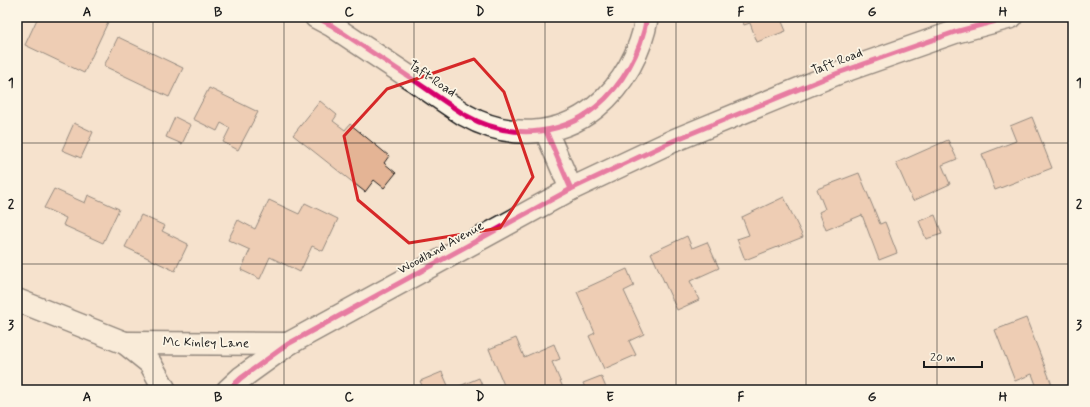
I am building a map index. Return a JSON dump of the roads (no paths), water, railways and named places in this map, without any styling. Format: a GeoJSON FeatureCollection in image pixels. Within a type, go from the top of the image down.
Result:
{"type":"FeatureCollection","features":[{"type":"Feature","properties":{"kind":"street","name":"Taft Road"},"geometry":{"type":"LineString","coordinates":[[316,17],[331,25],[466,115],[492,127],[516,131],[546,131],[561,127],[584,116],[607,98],[623,79],[636,55],[646,22]]}},
{"type":"Feature","properties":{"kind":"street","name":"Taft Road"},"geometry":{"type":"LineString","coordinates":[[675,140],[838,73],[954,32],[1011,17]]}},
{"type":"Feature","properties":{"kind":"street"},"geometry":{"type":"LineString","coordinates":[[546,131],[571,189]]}},
{"type":"Feature","properties":{"kind":"street","name":"Woodland Avenue"},"geometry":{"type":"LineString","coordinates":[[228,390],[241,378],[288,344],[571,189],[675,140]]}},
{"type":"Feature","properties":{"kind":"street","name":"Mc Kinley Lane"},"geometry":{"type":"LineString","coordinates":[[17,300],[125,342],[150,363],[165,390]]}},
{"type":"Feature","properties":{"kind":"street","name":"Mc Kinley Lane"},"geometry":{"type":"LineString","coordinates":[[125,342],[288,344]]}}]}
